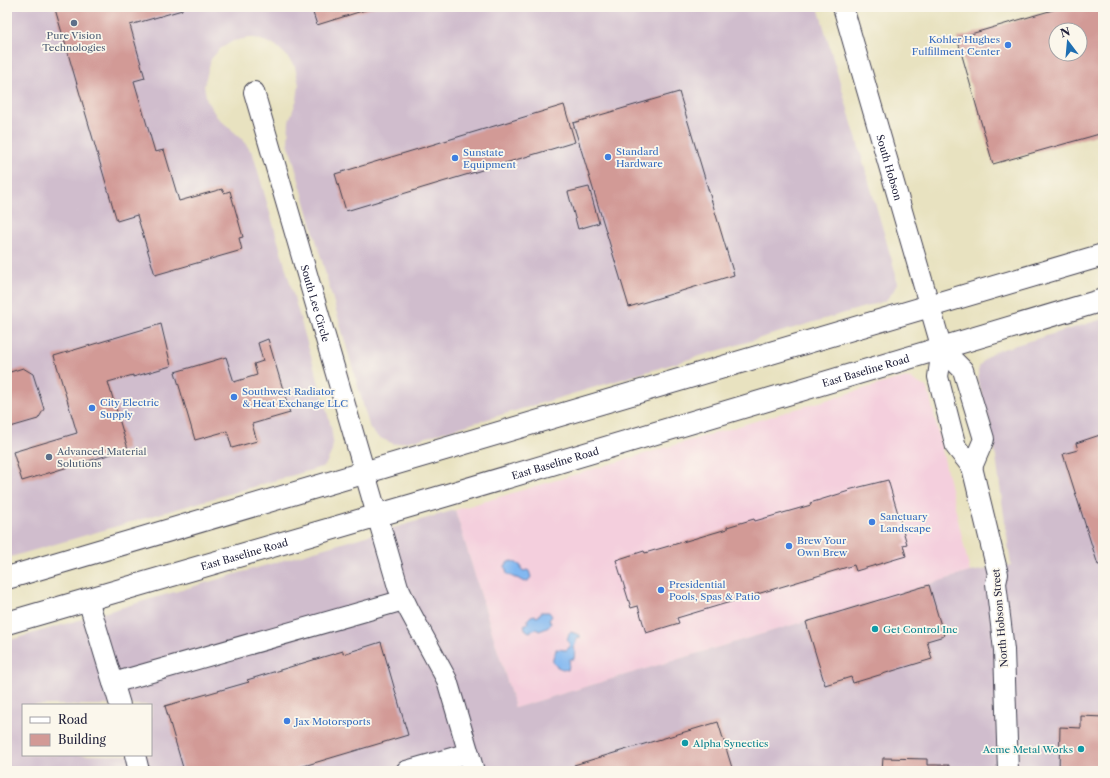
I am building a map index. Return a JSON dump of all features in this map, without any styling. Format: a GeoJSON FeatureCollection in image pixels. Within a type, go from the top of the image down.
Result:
{"type":"FeatureCollection","features":[{"type":"Feature","properties":{"kind":"main road"},"geometry":{"type":"LineString","coordinates":[[7,578],[1103,255]]}},
{"type":"Feature","properties":{"kind":"main road","name":"East Baseline Road"},"geometry":{"type":"LineString","coordinates":[[7,623],[1103,300]]}},
{"type":"Feature","properties":{"kind":"street","name":"South Hobson"},"geometry":{"type":"LineString","coordinates":[[843,7],[936,327]]}},
{"type":"Feature","properties":{"kind":"street","name":"South Lee Circle"},"geometry":{"type":"LineString","coordinates":[[254,92],[398,587],[447,680],[471,762]]}},
{"type":"Feature","properties":{"kind":"street","name":"North Hobson Street"},"geometry":{"type":"LineString","coordinates":[[936,327],[942,348],[938,377],[956,447],[972,467],[998,574],[996,583],[1004,650],[1008,771]]}},
{"type":"Feature","properties":{"kind":"street","name":"North Hobson Street"},"geometry":{"type":"LineString","coordinates":[[942,348],[963,370],[984,439],[972,467]]}},
{"type":"Feature","properties":{"kind":"street"},"geometry":{"type":"LineString","coordinates":[[88,600],[120,704]]}},
{"type":"Feature","properties":{"kind":"street"},"geometry":{"type":"LineString","coordinates":[[113,683],[404,600]]}},
{"type":"Feature","properties":{"kind":"street"},"geometry":{"type":"LineString","coordinates":[[135,756],[139,771]]}},
{"type":"Feature","properties":{"kind":"street"},"geometry":{"type":"LineString","coordinates":[[406,771],[471,762]]}},
{"type":"Feature","properties":{"kind":"shaded area"},"geometry":{"type":"Polygon","coordinates":[[[7,7],[818,7],[895,271],[897,283],[893,292],[885,301],[420,439],[394,444],[378,437],[370,429],[288,142],[289,121],[297,99],[299,85],[295,67],[286,55],[275,45],[255,38],[233,41],[220,49],[211,59],[204,86],[207,101],[217,117],[241,138],[253,154],[331,426],[333,441],[332,451],[325,466],[7,558],[7,7]]]}},
{"type":"Feature","properties":{"kind":"shaded area"},"geometry":{"type":"Polygon","coordinates":[[[1103,319],[1103,771],[7,771],[7,641],[455,510],[515,708],[970,572],[1011,565],[991,427],[979,384],[978,371],[980,365],[987,357],[996,351],[1103,319]]]}},
{"type":"Feature","properties":{"kind":"shaded area"},"geometry":{"type":"Polygon","coordinates":[[[909,378],[926,387],[930,397],[970,572],[515,708],[455,510],[897,379],[909,378]]]}},
{"type":"Feature","properties":{"kind":"water"},"geometry":{"type":"Polygon","coordinates":[[[513,561],[521,566],[521,569],[524,571],[529,571],[531,577],[528,581],[524,582],[507,574],[505,566],[508,562],[513,561]]]}},
{"type":"Feature","properties":{"kind":"water"},"geometry":{"type":"Polygon","coordinates":[[[541,612],[549,612],[552,616],[549,620],[551,623],[549,626],[539,631],[536,629],[529,632],[525,629],[524,625],[528,623],[527,620],[531,616],[539,616],[541,612]]]}},
{"type":"Feature","properties":{"kind":"water"},"geometry":{"type":"Polygon","coordinates":[[[571,632],[580,635],[580,638],[578,637],[573,649],[575,650],[574,659],[570,659],[568,670],[556,666],[553,659],[556,649],[566,650],[570,647],[567,640],[569,633],[571,632]]]}},
{"type":"Feature","properties":{"kind":"building"},"geometry":{"type":"Polygon","coordinates":[[[64,7],[182,7],[182,10],[130,25],[145,78],[134,81],[155,152],[164,150],[179,201],[222,189],[224,193],[230,191],[243,237],[239,238],[242,250],[155,275],[137,215],[117,221],[55,9],[64,7]]]}},
{"type":"Feature","properties":{"kind":"building"},"geometry":{"type":"Polygon","coordinates":[[[311,7],[375,7],[317,25],[311,7]]]}},
{"type":"Feature","properties":{"kind":"building"},"geometry":{"type":"Polygon","coordinates":[[[1063,7],[1103,7],[1103,133],[993,164],[957,38],[1063,7]]]}},
{"type":"Feature","properties":{"kind":"building"},"geometry":{"type":"Polygon","coordinates":[[[679,92],[734,275],[629,307],[573,123],[679,92]]]}},
{"type":"Feature","properties":{"kind":"building","name":"Sunstate Equipment"},"geometry":{"type":"Polygon","coordinates":[[[564,105],[575,142],[346,211],[335,174],[564,105]]]}},
{"type":"Feature","properties":{"kind":"building"},"geometry":{"type":"Polygon","coordinates":[[[589,187],[599,223],[578,229],[568,192],[589,187]]]}},
{"type":"Feature","properties":{"kind":"building","name":"City Electric Supply"},"geometry":{"type":"Polygon","coordinates":[[[161,324],[171,366],[133,377],[133,375],[108,382],[128,449],[22,481],[13,452],[77,433],[54,356],[161,324]]]}},
{"type":"Feature","properties":{"kind":"building","name":"Southwest Radiator & Heat Exchange LLC"},"geometry":{"type":"Polygon","coordinates":[[[268,339],[290,413],[252,424],[257,441],[232,448],[227,431],[195,440],[175,372],[226,357],[234,382],[257,375],[254,364],[263,361],[258,343],[268,339]]]}},
{"type":"Feature","properties":{"kind":"building"},"geometry":{"type":"Polygon","coordinates":[[[23,368],[33,374],[44,409],[38,419],[7,428],[7,373],[23,368]]]}},
{"type":"Feature","properties":{"kind":"building"},"geometry":{"type":"Polygon","coordinates":[[[1100,435],[1103,446],[1103,564],[1098,565],[1063,454],[1078,450],[1076,443],[1100,435]]]}},
{"type":"Feature","properties":{"kind":"building"},"geometry":{"type":"Polygon","coordinates":[[[888,480],[907,544],[903,545],[906,556],[856,571],[854,565],[677,618],[679,623],[646,633],[638,606],[631,608],[616,560],[727,529],[727,527],[754,519],[755,521],[811,505],[810,503],[849,491],[848,490],[888,480]]]}},
{"type":"Feature","properties":{"kind":"building","name":"Get Control Inc"},"geometry":{"type":"Polygon","coordinates":[[[929,585],[944,636],[927,641],[932,659],[853,683],[851,677],[825,685],[806,622],[929,585]]]}},
{"type":"Feature","properties":{"kind":"building","name":"Jax Motorsports"},"geometry":{"type":"Polygon","coordinates":[[[381,642],[408,735],[287,771],[184,771],[165,706],[249,682],[247,680],[343,651],[343,654],[381,642]]]}},
{"type":"Feature","properties":{"kind":"building","name":"Acme Metal Works"},"geometry":{"type":"Polygon","coordinates":[[[1081,716],[1103,717],[1103,771],[1059,771],[1060,727],[1081,728],[1081,716]]]}},
{"type":"Feature","properties":{"kind":"building","name":"Alpha Synectics"},"geometry":{"type":"Polygon","coordinates":[[[718,722],[733,771],[576,771],[574,765],[718,722]]]}},
{"type":"Feature","properties":{"kind":"building"},"geometry":{"type":"Polygon","coordinates":[[[883,758],[927,759],[927,765],[949,765],[949,771],[882,771],[883,758]]]}},
{"type":"Feature","properties":{"kind":"place","name":"Pure Vision Technologies"},"geometry":{"type":"Point","coordinates":[74,23]}},
{"type":"Feature","properties":{"kind":"place","name":"Kohler Hughes Fulfillment Center"},"geometry":{"type":"Point","coordinates":[1008,45]}},
{"type":"Feature","properties":{"kind":"place","name":"Standard Hardware"},"geometry":{"type":"Point","coordinates":[608,157]}},
{"type":"Feature","properties":{"kind":"place","name":"Sunstate Equipment"},"geometry":{"type":"Point","coordinates":[455,158]}},
{"type":"Feature","properties":{"kind":"place","name":"Southwest Radiator & Heat Exchange LLC"},"geometry":{"type":"Point","coordinates":[234,397]}},
{"type":"Feature","properties":{"kind":"place","name":"City Electric Supply"},"geometry":{"type":"Point","coordinates":[92,408]}},
{"type":"Feature","properties":{"kind":"place","name":"Advanced Material Solutions"},"geometry":{"type":"Point","coordinates":[49,457]}},
{"type":"Feature","properties":{"kind":"place","name":"Sanctuary Landscape"},"geometry":{"type":"Point","coordinates":[872,522]}},
{"type":"Feature","properties":{"kind":"place","name":"Brew Your Own Brew"},"geometry":{"type":"Point","coordinates":[789,546]}},
{"type":"Feature","properties":{"kind":"place","name":"Presidential Pools, Spas & Patio"},"geometry":{"type":"Point","coordinates":[661,590]}},
{"type":"Feature","properties":{"kind":"place","name":"Get Control Inc"},"geometry":{"type":"Point","coordinates":[875,629]}},
{"type":"Feature","properties":{"kind":"place","name":"Jax Motorsports"},"geometry":{"type":"Point","coordinates":[287,721]}},
{"type":"Feature","properties":{"kind":"place","name":"Alpha Synectics"},"geometry":{"type":"Point","coordinates":[685,743]}},
{"type":"Feature","properties":{"kind":"place","name":"Acme Metal Works"},"geometry":{"type":"Point","coordinates":[1081,749]}}]}
